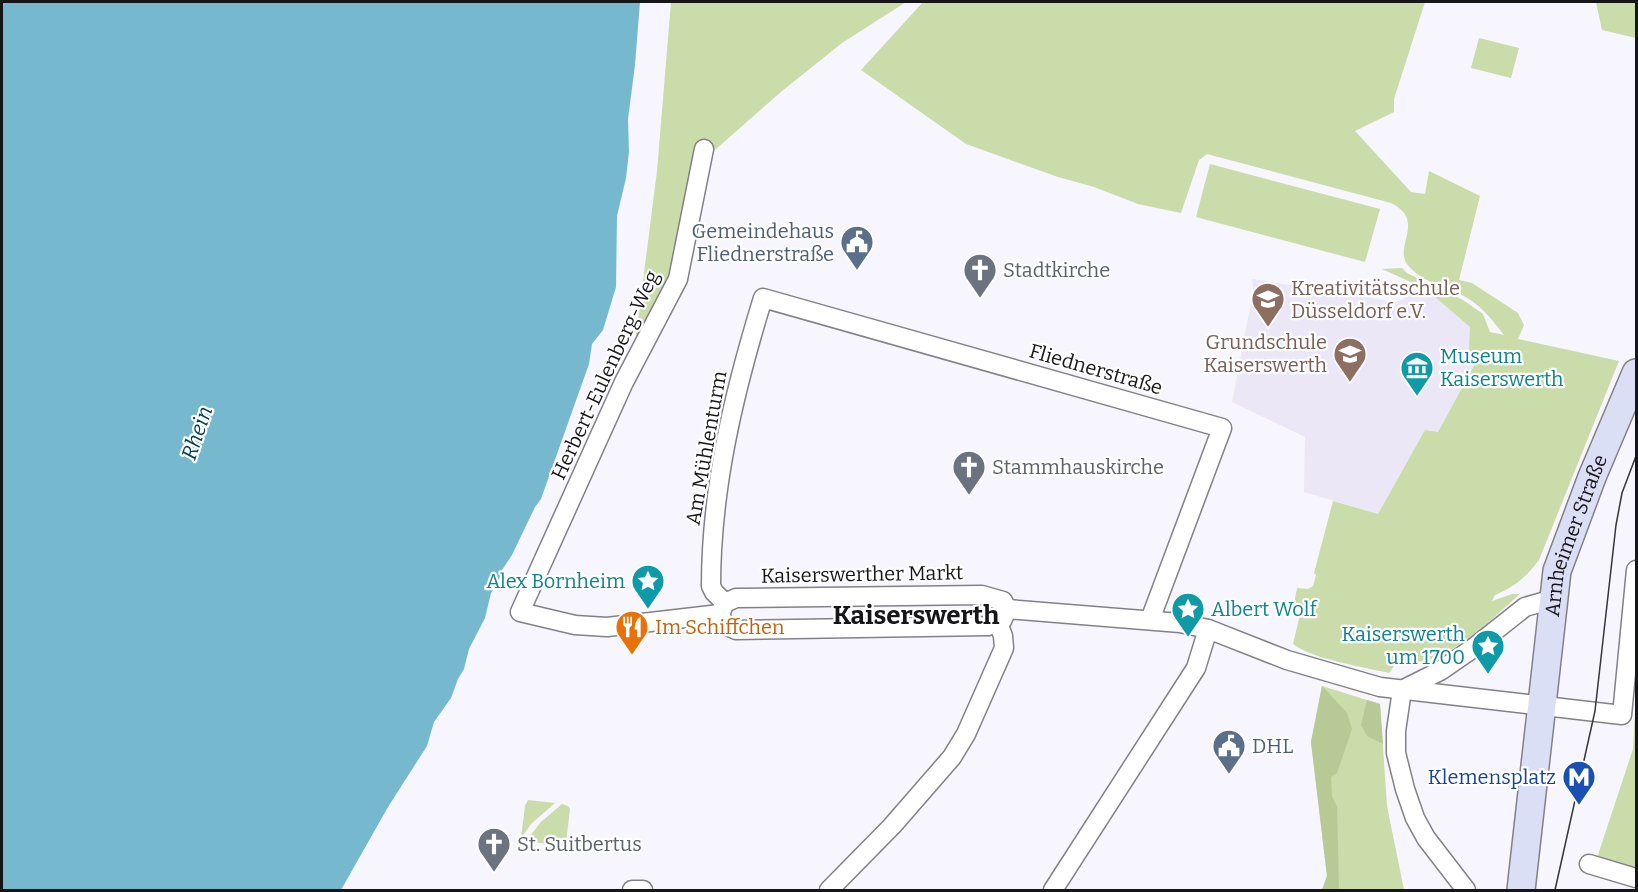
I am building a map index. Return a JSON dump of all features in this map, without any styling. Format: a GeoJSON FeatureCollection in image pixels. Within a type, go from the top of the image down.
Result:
{"type":"FeatureCollection","features":[{"type":"Feature","properties":{"kind":"main road","name":"Arnheimer Straße"},"geometry":{"type":"LineString","coordinates":[[1521,891],[1552,599],[1557,571],[1592,477],[1636,372]]}},
{"type":"Feature","properties":{"kind":"street","name":"Herbert-Eulenberg-Weg"},"geometry":{"type":"LineString","coordinates":[[520,612],[624,382],[678,279],[704,149]]}},
{"type":"Feature","properties":{"kind":"street","name":"Fliednerstraße"},"geometry":{"type":"LineString","coordinates":[[763,298],[1222,428],[1150,620]]}},
{"type":"Feature","properties":{"kind":"street","name":"Am Mühlenturm"},"geometry":{"type":"LineString","coordinates":[[723,608],[711,586],[714,517],[720,471],[738,387],[763,298]]}},
{"type":"Feature","properties":{"kind":"street"},"geometry":{"type":"LineString","coordinates":[[1402,690],[1622,715],[1633,650],[1636,570]]}},
{"type":"Feature","properties":{"kind":"street","name":"Kaiserswerther Markt"},"geometry":{"type":"LineString","coordinates":[[520,612],[575,625],[607,627],[723,608],[736,598],[982,595],[1002,601],[1003,616]]}},
{"type":"Feature","properties":{"kind":"street"},"geometry":{"type":"LineString","coordinates":[[1402,690],[1440,671],[1525,607],[1552,599]]}},
{"type":"Feature","properties":{"kind":"street","name":"Kaiserswerther Markt"},"geometry":{"type":"LineString","coordinates":[[723,608],[725,625],[736,630],[988,626],[1003,616],[1150,620],[1208,629],[1287,660],[1380,687],[1402,690]]}},
{"type":"Feature","properties":{"kind":"street"},"geometry":{"type":"LineString","coordinates":[[829,891],[892,826],[952,757],[966,734],[1004,648],[1003,616]]}},
{"type":"Feature","properties":{"kind":"street"},"geometry":{"type":"LineString","coordinates":[[1054,890],[1196,668],[1208,629]]}},
{"type":"Feature","properties":{"kind":"street"},"geometry":{"type":"LineString","coordinates":[[1402,690],[1396,731],[1396,753],[1405,789],[1415,818],[1426,838],[1466,891]]}},
{"type":"Feature","properties":{"kind":"street"},"geometry":{"type":"LineString","coordinates":[[1589,864],[1636,878]]}},
{"type":"Feature","properties":{"kind":"street"},"geometry":{"type":"LineString","coordinates":[[632,891],[643,891]]}},
{"type":"Feature","properties":{"kind":"shaded area","name":"Grundschule Kaiserswerth"},"geometry":{"type":"Polygon","coordinates":[[[1252,279],[1396,302],[1426,289],[1477,313],[1475,364],[1438,432],[1425,430],[1378,514],[1304,492],[1305,437],[1232,402],[1253,292],[1252,279]]]}},
{"type":"Feature","properties":{"kind":"green space"},"geometry":{"type":"Polygon","coordinates":[[[671,2],[906,2],[842,43],[782,91],[699,164],[675,275],[635,344],[657,171],[671,2]]]}},
{"type":"Feature","properties":{"kind":"green space"},"geometry":{"type":"Polygon","coordinates":[[[923,2],[1425,2],[1394,99],[1394,112],[1355,131],[1411,192],[1425,194],[1429,171],[1480,196],[1459,280],[1472,283],[1518,313],[1524,325],[1518,339],[1619,361],[1539,560],[1520,581],[1495,595],[1492,601],[1512,594],[1520,594],[1479,630],[1448,652],[1414,663],[1397,662],[1389,673],[1325,658],[1293,644],[1302,606],[1294,604],[1297,588],[1308,589],[1313,586],[1316,575],[1314,573],[1333,501],[1378,514],[1425,430],[1438,432],[1475,364],[1469,350],[1470,327],[1426,289],[1382,269],[1402,268],[1407,273],[1463,300],[1483,314],[1490,332],[1504,335],[1479,306],[1412,270],[1404,257],[1408,225],[1406,217],[1391,203],[1207,154],[1199,160],[1181,213],[1138,204],[966,144],[861,70],[923,2]]]}},
{"type":"Feature","properties":{"kind":"green space"},"geometry":{"type":"Polygon","coordinates":[[[1596,2],[1636,2],[1636,38],[1602,30],[1596,2]]]}},
{"type":"Feature","properties":{"kind":"green space"},"geometry":{"type":"Polygon","coordinates":[[[1479,38],[1519,48],[1511,78],[1471,68],[1479,38]]]}},
{"type":"Feature","properties":{"kind":"green space"},"geometry":{"type":"Polygon","coordinates":[[[1210,164],[1380,209],[1365,262],[1196,217],[1210,164]]]}},
{"type":"Feature","properties":{"kind":"green space"},"geometry":{"type":"Polygon","coordinates":[[[1322,686],[1380,704],[1387,806],[1404,890],[1322,890],[1327,876],[1311,742],[1322,686]]]}},
{"type":"Feature","properties":{"kind":"green space"},"geometry":{"type":"Polygon","coordinates":[[[1322,686],[1347,713],[1352,729],[1337,773],[1331,777],[1332,796],[1337,807],[1339,890],[1322,890],[1327,876],[1311,742],[1322,686]]]}},
{"type":"Feature","properties":{"kind":"green space"},"geometry":{"type":"Polygon","coordinates":[[[1367,700],[1380,704],[1383,744],[1367,736],[1361,725],[1367,700]]]}},
{"type":"Feature","properties":{"kind":"green space"},"geometry":{"type":"Polygon","coordinates":[[[1635,712],[1636,871],[1597,858],[1633,749],[1635,712]]]}},
{"type":"Feature","properties":{"kind":"green space"},"geometry":{"type":"Polygon","coordinates":[[[528,800],[555,803],[531,824],[521,838],[525,806],[528,800]]]}},
{"type":"Feature","properties":{"kind":"green space"},"geometry":{"type":"Polygon","coordinates":[[[562,804],[570,809],[566,843],[563,846],[526,841],[541,822],[562,804]]]}},
{"type":"Feature","properties":{"kind":"water","name":"Rhein"},"geometry":{"type":"Polygon","coordinates":[[[2,2],[640,2],[628,119],[629,152],[626,178],[617,216],[616,287],[603,330],[592,344],[589,364],[541,499],[491,593],[485,618],[469,649],[464,669],[451,698],[434,722],[427,746],[388,807],[341,890],[2,890],[2,2]]]}},
{"type":"Feature","properties":{"kind":"tram line"},"geometry":{"type":"LineString","coordinates":[[1555,890],[1595,711],[1616,525],[1622,493],[1636,456]]}},
{"type":"Feature","properties":{"kind":"place","name":"Gemeindehaus Fliednerstraße"},"geometry":{"type":"Point","coordinates":[857,271]}},
{"type":"Feature","properties":{"kind":"place","name":"Stadtkirche"},"geometry":{"type":"Point","coordinates":[980,299]}},
{"type":"Feature","properties":{"kind":"place","name":"Kreativitätsschule Düsseldorf e.V."},"geometry":{"type":"Point","coordinates":[1268,328]}},
{"type":"Feature","properties":{"kind":"place","name":"Grundschule Kaiserswerth"},"geometry":{"type":"Point","coordinates":[1350,383]}},
{"type":"Feature","properties":{"kind":"place","name":"Museum Kaiserswerth"},"geometry":{"type":"Point","coordinates":[1417,397]}},
{"type":"Feature","properties":{"kind":"place","name":"Stammhauskirche"},"geometry":{"type":"Point","coordinates":[969,496]}},
{"type":"Feature","properties":{"kind":"place","name":"Alex Bornheim"},"geometry":{"type":"Point","coordinates":[648,610]}},
{"type":"Feature","properties":{"kind":"place","name":"Albert Wolf"},"geometry":{"type":"Point","coordinates":[1188,638]}},
{"type":"Feature","properties":{"kind":"place","name":"Im Schiffchen"},"geometry":{"type":"Point","coordinates":[632,656]}},
{"type":"Feature","properties":{"kind":"place","name":"Kaiserswerth um 1700"},"geometry":{"type":"Point","coordinates":[1488,675]}},
{"type":"Feature","properties":{"kind":"place","name":"DHL"},"geometry":{"type":"Point","coordinates":[1229,775]}},
{"type":"Feature","properties":{"kind":"place","name":"Klemensplatz"},"geometry":{"type":"Point","coordinates":[1579,806]}},
{"type":"Feature","properties":{"kind":"place","name":"St. Suitbertus"},"geometry":{"type":"Point","coordinates":[494,873]}},
{"type":"Feature","properties":{"kind":"district","name":"Kaiserswerth"},"geometry":{"type":"Point","coordinates":[916,615]}}]}
